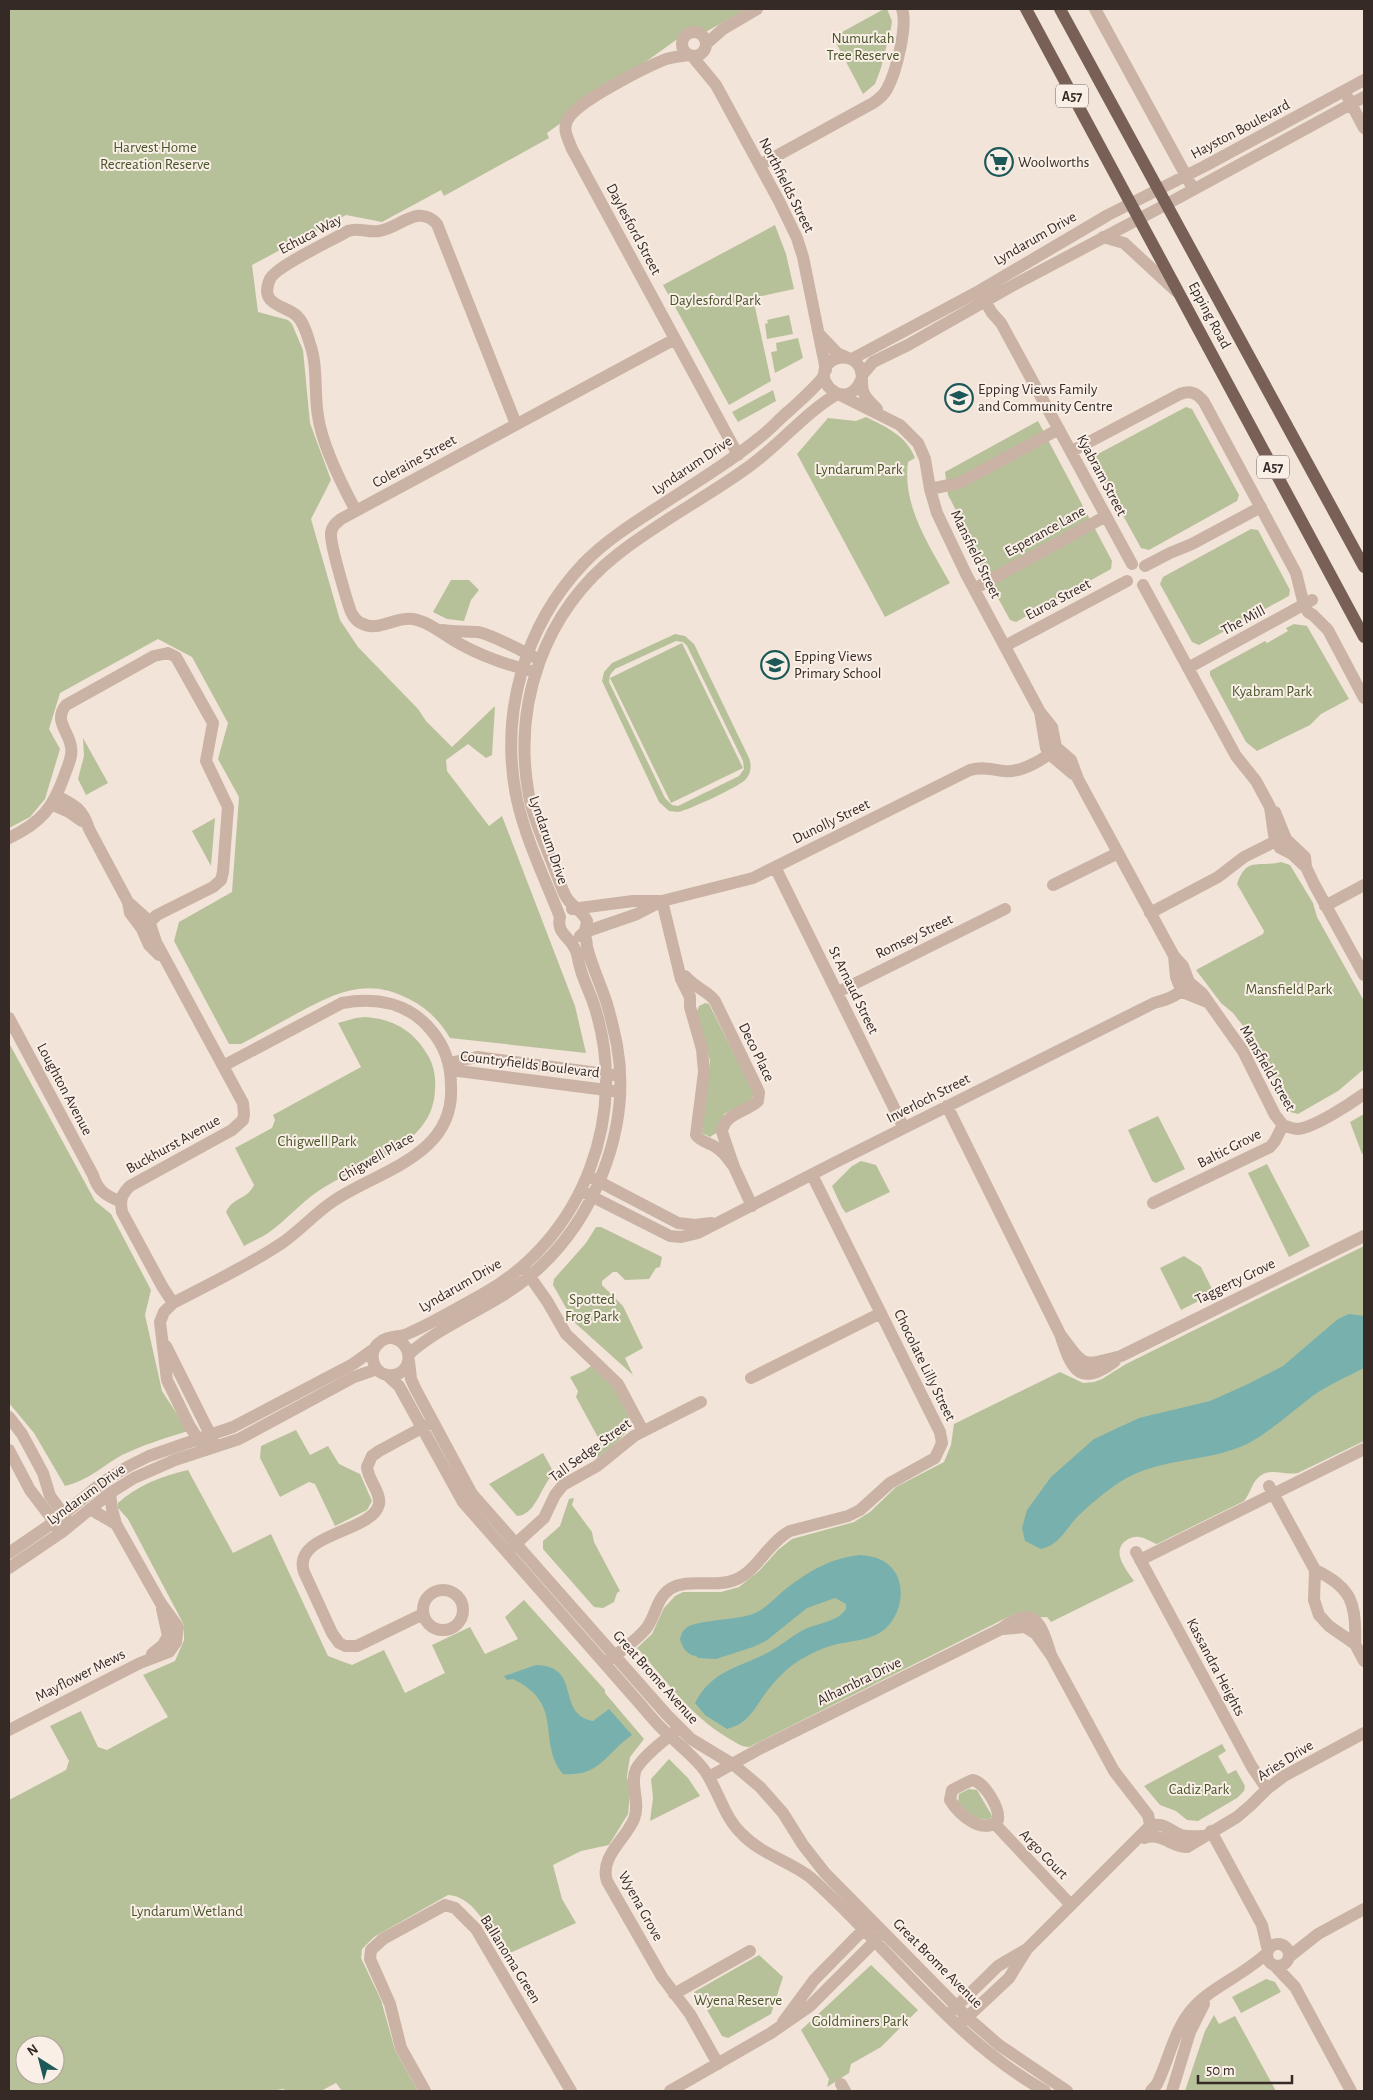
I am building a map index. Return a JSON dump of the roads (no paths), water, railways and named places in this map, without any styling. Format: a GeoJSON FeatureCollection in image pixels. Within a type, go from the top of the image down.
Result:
{"type":"FeatureCollection","features":[{"type":"Feature","properties":{"kind":"main road","name":"Epping Road"},"geometry":{"type":"LineString","coordinates":[[1026,9],[1364,637]]}},
{"type":"Feature","properties":{"kind":"main road","name":"Epping Road"},"geometry":{"type":"LineString","coordinates":[[1060,9],[1364,567]]}},
{"type":"Feature","properties":{"kind":"street"},"geometry":{"type":"LineString","coordinates":[[652,65],[667,59],[699,55],[704,42],[734,21],[756,9]]}},
{"type":"Feature","properties":{"kind":"street"},"geometry":{"type":"LineString","coordinates":[[760,165],[874,103],[884,94],[892,79],[904,28],[902,9]]}},
{"type":"Feature","properties":{"kind":"street"},"geometry":{"type":"LineString","coordinates":[[1096,9],[1194,190]]}},
{"type":"Feature","properties":{"kind":"street"},"geometry":{"type":"LineString","coordinates":[[652,65],[682,42],[689,33],[704,42]]}},
{"type":"Feature","properties":{"kind":"street"},"geometry":{"type":"LineString","coordinates":[[682,42],[683,50],[690,55]]}},
{"type":"Feature","properties":{"kind":"street","name":"Northfields Street"},"geometry":{"type":"LineString","coordinates":[[704,42],[716,85]]}},
{"type":"Feature","properties":{"kind":"street","name":"Northfields Street"},"geometry":{"type":"LineString","coordinates":[[690,55],[716,85],[797,238],[803,257],[819,334],[825,373]]}},
{"type":"Feature","properties":{"kind":"street","name":"Daylesford Street"},"geometry":{"type":"LineString","coordinates":[[652,65],[584,103],[571,114],[566,123],[566,134],[738,455]]}},
{"type":"Feature","properties":{"kind":"street","name":"Hayston Boulevard"},"geometry":{"type":"LineString","coordinates":[[1130,204],[1364,80]]}},
{"type":"Feature","properties":{"kind":"street"},"geometry":{"type":"LineString","coordinates":[[1344,91],[1364,128]]}},
{"type":"Feature","properties":{"kind":"street","name":"Hayston Boulevard"},"geometry":{"type":"LineString","coordinates":[[1139,219],[1364,97]]}},
{"type":"Feature","properties":{"kind":"street","name":"Lyndarum Drive"},"geometry":{"type":"LineString","coordinates":[[850,359],[982,289],[1130,204]]}},
{"type":"Feature","properties":{"kind":"street","name":"Echuca Way"},"geometry":{"type":"LineString","coordinates":[[356,511],[342,484],[320,427],[311,346],[303,324],[297,316],[276,306],[269,296],[268,284],[270,277],[280,268],[355,229],[379,231],[416,215],[423,215],[434,219],[440,229],[516,424]]}},
{"type":"Feature","properties":{"kind":"street","name":"Lyndarum Drive"},"geometry":{"type":"LineString","coordinates":[[862,378],[873,362],[908,345],[1139,219]]}},
{"type":"Feature","properties":{"kind":"street"},"geometry":{"type":"LineString","coordinates":[[1103,237],[1124,243],[1182,298]]}},
{"type":"Feature","properties":{"kind":"street","name":"Kyabram Street"},"geometry":{"type":"LineString","coordinates":[[982,289],[998,310],[1001,323],[1132,564]]}},
{"type":"Feature","properties":{"kind":"street","name":"Northfields Street"},"geometry":{"type":"LineString","coordinates":[[819,334],[837,353],[850,359]]}},
{"type":"Feature","properties":{"kind":"street","name":"Coleraine Street"},"geometry":{"type":"LineString","coordinates":[[535,672],[507,666],[492,660],[437,630],[412,619],[394,620],[378,626],[362,624],[355,618],[349,606],[331,540],[331,533],[335,524],[356,511],[675,339]]}},
{"type":"Feature","properties":{"kind":"street"},"geometry":{"type":"LineString","coordinates":[[835,359],[850,359],[859,366],[862,378],[854,392],[839,394],[828,387],[825,373],[835,359]]}},
{"type":"Feature","properties":{"kind":"street","name":"Lyndarum Drive"},"geometry":{"type":"LineString","coordinates":[[392,1338],[406,1334],[526,1271],[561,1245],[583,1214],[587,1193],[614,1130],[620,1092],[604,1048],[596,1011],[575,949],[558,926],[560,917],[525,826],[514,778],[511,754],[512,725],[521,669],[527,653],[548,610],[562,588],[585,562],[608,542],[738,455],[810,393],[825,373]]}},
{"type":"Feature","properties":{"kind":"street","name":"Mansfield Street"},"geometry":{"type":"LineString","coordinates":[[862,378],[863,391],[869,401],[884,416]]}},
{"type":"Feature","properties":{"kind":"street"},"geometry":{"type":"LineString","coordinates":[[1072,452],[1180,394],[1193,392],[1204,402],[1296,573],[1308,602],[1308,612],[1328,630],[1364,698]]}},
{"type":"Feature","properties":{"kind":"street","name":"Lyndarum Drive"},"geometry":{"type":"LineString","coordinates":[[594,1178],[597,1149],[604,1120],[606,1090],[613,1075],[617,1046],[608,1006],[592,962],[585,932],[586,921],[565,895],[536,822],[529,798],[524,752],[524,726],[535,672],[539,660],[560,619],[575,596],[596,573],[660,525],[747,468],[775,446],[818,405],[839,394]]}},
{"type":"Feature","properties":{"kind":"street","name":"Mansfield Street"},"geometry":{"type":"LineString","coordinates":[[839,394],[884,416],[907,430],[918,443],[925,459],[930,490],[937,513],[974,589],[1040,712],[1052,727],[1051,749],[1071,760],[1078,779],[1174,956],[1183,986],[1202,993],[1243,1052],[1275,1115],[1283,1125]]}},
{"type":"Feature","properties":{"kind":"street"},"geometry":{"type":"LineString","coordinates":[[930,490],[959,483],[1059,429]]}},
{"type":"Feature","properties":{"kind":"street"},"geometry":{"type":"LineString","coordinates":[[1147,570],[1170,553],[1192,544],[1261,507]]}},
{"type":"Feature","properties":{"kind":"street","name":"Esperance Lane"},"geometry":{"type":"LineString","coordinates":[[974,589],[1106,516]]}},
{"type":"Feature","properties":{"kind":"street"},"geometry":{"type":"LineString","coordinates":[[1139,563],[1147,570],[1148,580],[1143,585],[1132,586],[1127,581],[1126,570],[1132,564],[1139,563]]}},
{"type":"Feature","properties":{"kind":"street","name":"Euroa Street"},"geometry":{"type":"LineString","coordinates":[[1005,646],[1127,581]]}},
{"type":"Feature","properties":{"kind":"street"},"geometry":{"type":"LineString","coordinates":[[1143,585],[1236,756],[1256,781],[1270,807],[1280,843],[1306,867],[1325,906],[1364,975]]}},
{"type":"Feature","properties":{"kind":"street","name":"The Mill"},"geometry":{"type":"LineString","coordinates":[[1188,668],[1308,602]]}},
{"type":"Feature","properties":{"kind":"street","name":"Coleraine Street"},"geometry":{"type":"LineString","coordinates":[[437,630],[460,633],[478,632],[539,660]]}},
{"type":"Feature","properties":{"kind":"street"},"geometry":{"type":"LineString","coordinates":[[9,838],[35,824],[55,800],[72,750],[60,719],[60,714],[66,705],[154,656],[168,653],[176,657],[213,723],[206,761],[226,801],[228,812],[224,872],[221,880],[213,887],[158,915],[148,926]]}},
{"type":"Feature","properties":{"kind":"street","name":"Dunolly Street"},"geometry":{"type":"LineString","coordinates":[[585,932],[636,914],[662,901],[745,881],[970,770],[980,767],[1011,771],[1051,749]]}},
{"type":"Feature","properties":{"kind":"street","name":"Buckhurst Avenue"},"geometry":{"type":"LineString","coordinates":[[55,800],[74,804],[85,816],[89,829],[128,902],[130,913],[148,926],[149,945],[167,961],[243,1103],[244,1114],[240,1124],[130,1186],[122,1198]]}},
{"type":"Feature","properties":{"kind":"street"},"geometry":{"type":"LineString","coordinates":[[1150,913],[1218,877],[1236,862],[1280,843]]}},
{"type":"Feature","properties":{"kind":"street"},"geometry":{"type":"LineString","coordinates":[[1052,885],[1118,853]]}},
{"type":"Feature","properties":{"kind":"street","name":"St Arnaud Street"},"geometry":{"type":"LineString","coordinates":[[775,867],[904,1128]]}},
{"type":"Feature","properties":{"kind":"street"},"geometry":{"type":"LineString","coordinates":[[1325,906],[1364,885]]}},
{"type":"Feature","properties":{"kind":"street","name":"Dunolly Street"},"geometry":{"type":"LineString","coordinates":[[577,910],[633,901],[662,901]]}},
{"type":"Feature","properties":{"kind":"street","name":"Deco Place"},"geometry":{"type":"LineString","coordinates":[[662,901],[680,968],[681,979],[690,997],[704,1060],[696,1130],[700,1140],[712,1139],[722,1130],[722,1127],[732,1116],[755,1104],[760,1096],[715,1001],[707,992],[691,983],[680,968]]}},
{"type":"Feature","properties":{"kind":"street","name":"Romsey Street"},"geometry":{"type":"LineString","coordinates":[[838,992],[1005,909]]}},
{"type":"Feature","properties":{"kind":"street"},"geometry":{"type":"LineString","coordinates":[[560,917],[568,910],[577,910]]}},
{"type":"Feature","properties":{"kind":"street"},"geometry":{"type":"LineString","coordinates":[[568,938],[579,937],[585,932]]}},
{"type":"Feature","properties":{"kind":"street","name":"Inverloch Street"},"geometry":{"type":"LineString","coordinates":[[587,1193],[670,1236],[681,1237],[698,1233],[1154,1003],[1183,986]]}},
{"type":"Feature","properties":{"kind":"street","name":"Chigwell Place"},"geometry":{"type":"LineString","coordinates":[[173,1303],[274,1248],[337,1199],[410,1159],[426,1148],[435,1138],[448,1112],[452,1092],[450,1066],[432,1031],[416,1016],[394,1004],[377,1000],[359,1000],[342,1003],[223,1066]]}},
{"type":"Feature","properties":{"kind":"street"},"geometry":{"type":"LineString","coordinates":[[692,1012],[694,1006],[700,1000],[715,1001]]}},
{"type":"Feature","properties":{"kind":"street","name":"Loughton Avenue"},"geometry":{"type":"LineString","coordinates":[[9,1018],[93,1175],[122,1198]]}},
{"type":"Feature","properties":{"kind":"street","name":"Countryfields Boulevard"},"geometry":{"type":"LineString","coordinates":[[450,1066],[477,1057],[613,1075]]}},
{"type":"Feature","properties":{"kind":"street","name":"Countryfields Boulevard"},"geometry":{"type":"LineString","coordinates":[[450,1066],[620,1092]]}},
{"type":"Feature","properties":{"kind":"street"},"geometry":{"type":"LineString","coordinates":[[1283,1125],[1292,1128],[1305,1127],[1364,1094]]}},
{"type":"Feature","properties":{"kind":"street","name":"Taggerty Grove"},"geometry":{"type":"LineString","coordinates":[[947,1106],[1060,1334],[1070,1363],[1082,1372],[1096,1373],[1121,1356],[1364,1236]]}},
{"type":"Feature","properties":{"kind":"street","name":"Baltic Grove"},"geometry":{"type":"LineString","coordinates":[[1153,1203],[1270,1147],[1276,1141],[1283,1125]]}},
{"type":"Feature","properties":{"kind":"street"},"geometry":{"type":"LineString","coordinates":[[722,1130],[734,1167],[752,1206]]}},
{"type":"Feature","properties":{"kind":"street"},"geometry":{"type":"LineString","coordinates":[[700,1140],[721,1151],[734,1167]]}},
{"type":"Feature","properties":{"kind":"street","name":"Chocolate Lilly Street"},"geometry":{"type":"LineString","coordinates":[[610,1660],[646,1630],[663,1595],[671,1588],[681,1584],[715,1585],[739,1578],[780,1536],[790,1531],[854,1513],[867,1505],[890,1482],[930,1461],[939,1454],[942,1443],[940,1432],[812,1175]]}},
{"type":"Feature","properties":{"kind":"street","name":"Inverloch Street"},"geometry":{"type":"LineString","coordinates":[[594,1178],[678,1222],[695,1225],[718,1223]]}},
{"type":"Feature","properties":{"kind":"street"},"geometry":{"type":"LineString","coordinates":[[122,1198],[122,1212],[173,1303],[161,1317],[162,1339],[208,1443]]}},
{"type":"Feature","properties":{"kind":"street"},"geometry":{"type":"LineString","coordinates":[[526,1271],[547,1301],[566,1334],[618,1384],[642,1431]]}},
{"type":"Feature","properties":{"kind":"street","name":"Lyndarum Drive"},"geometry":{"type":"LineString","coordinates":[[409,1357],[422,1342],[497,1300],[526,1271]]}},
{"type":"Feature","properties":{"kind":"street"},"geometry":{"type":"LineString","coordinates":[[751,1378],[881,1313]]}},
{"type":"Feature","properties":{"kind":"street"},"geometry":{"type":"LineString","coordinates":[[392,1338],[404,1343],[409,1357],[403,1370],[393,1375],[382,1372],[372,1360],[374,1349],[381,1341],[392,1338]]}},
{"type":"Feature","properties":{"kind":"street","name":"Lyndarum Drive"},"geometry":{"type":"LineString","coordinates":[[9,1568],[63,1523],[103,1482],[152,1462],[208,1443],[353,1364],[374,1349]]}},
{"type":"Feature","properties":{"kind":"street","name":"Great Brome Avenue"},"geometry":{"type":"LineString","coordinates":[[409,1357],[411,1380],[428,1425],[463,1502],[511,1548],[674,1732],[709,1777],[726,1813],[742,1834],[761,1849],[788,1862],[810,1877],[868,1925],[884,1932],[952,2010]]}},
{"type":"Feature","properties":{"kind":"street","name":"Lyndarum Drive"},"geometry":{"type":"LineString","coordinates":[[208,1443],[239,1439],[354,1377],[382,1372]]}},
{"type":"Feature","properties":{"kind":"street","name":"Great Brome Avenue"},"geometry":{"type":"LineString","coordinates":[[382,1372],[399,1386],[428,1425]]}},
{"type":"Feature","properties":{"kind":"street","name":"Tall Sedge Street"},"geometry":{"type":"LineString","coordinates":[[511,1548],[544,1518],[555,1495],[563,1485],[597,1466],[629,1439],[642,1431],[701,1402]]}},
{"type":"Feature","properties":{"kind":"street"},"geometry":{"type":"LineString","coordinates":[[9,1417],[22,1434],[43,1473],[50,1496],[63,1523]]}},
{"type":"Feature","properties":{"kind":"street"},"geometry":{"type":"LineString","coordinates":[[423,1614],[358,1646],[345,1646],[339,1643],[332,1634],[304,1572],[302,1563],[303,1557],[314,1545],[374,1513],[379,1504],[379,1497],[368,1472],[369,1462],[379,1451],[428,1425]]}},
{"type":"Feature","properties":{"kind":"street","name":"Kassandra Heights"},"geometry":{"type":"LineString","coordinates":[[1267,1789],[1254,1772],[1138,1556],[1272,1490],[1364,1449]]}},
{"type":"Feature","properties":{"kind":"street"},"geometry":{"type":"LineString","coordinates":[[9,1450],[30,1490],[63,1523]]}},
{"type":"Feature","properties":{"kind":"street","name":"Lyndarum Drive"},"geometry":{"type":"LineString","coordinates":[[9,1553],[90,1509],[110,1493],[130,1472]]}},
{"type":"Feature","properties":{"kind":"street"},"geometry":{"type":"LineString","coordinates":[[1272,1490],[1316,1570],[1341,1585],[1350,1597],[1355,1611],[1355,1644]]}},
{"type":"Feature","properties":{"kind":"street","name":"Mayflower Mews"},"geometry":{"type":"LineString","coordinates":[[9,1730],[140,1663],[169,1652],[176,1642],[178,1627],[160,1602],[116,1524],[110,1493]]}},
{"type":"Feature","properties":{"kind":"street"},"geometry":{"type":"LineString","coordinates":[[90,1509],[116,1524]]}},
{"type":"Feature","properties":{"kind":"street"},"geometry":{"type":"LineString","coordinates":[[1316,1570],[1314,1600],[1320,1615],[1329,1626],[1355,1644],[1364,1660]]}},
{"type":"Feature","properties":{"kind":"street","name":"Alhambra Drive"},"geometry":{"type":"LineString","coordinates":[[709,1777],[734,1765],[761,1748],[1001,1630],[1019,1626],[1032,1630],[1051,1655],[1123,1786],[1148,1815],[1152,1831]]}},
{"type":"Feature","properties":{"kind":"street","name":"Great Brome Avenue"},"geometry":{"type":"LineString","coordinates":[[674,1732],[734,1765],[772,1800],[814,1859],[868,1925],[875,1941],[952,2010],[1009,2068],[1045,2091]]}},
{"type":"Feature","properties":{"kind":"street","name":"Wyena Grove"},"geometry":{"type":"LineString","coordinates":[[674,1732],[642,1761],[635,1772],[633,1779],[637,1806],[635,1816],[608,1860],[605,1871],[607,1881],[662,1977],[690,2014],[718,2064]]}},
{"type":"Feature","properties":{"kind":"street","name":"Aries Drive"},"geometry":{"type":"LineString","coordinates":[[1152,1831],[1181,1847],[1192,1844],[1207,1833],[1236,1817],[1284,1776],[1364,1733]]}},
{"type":"Feature","properties":{"kind":"street","name":"Argo Court"},"geometry":{"type":"LineString","coordinates":[[994,1824],[1071,1905]]}},
{"type":"Feature","properties":{"kind":"street"},"geometry":{"type":"LineString","coordinates":[[963,2021],[1009,1978],[1027,1949],[1138,1841],[1152,1831]]}},
{"type":"Feature","properties":{"kind":"street"},"geometry":{"type":"LineString","coordinates":[[1207,1833],[1262,1925],[1288,1950],[1295,1987],[1351,2091]]}},
{"type":"Feature","properties":{"kind":"street","name":"Ballanoma Green"},"geometry":{"type":"LineString","coordinates":[[425,2091],[401,2048],[390,2004],[372,1965],[370,1955],[375,1945],[383,1939],[445,1906],[456,1908],[476,1930],[571,2091]]}},
{"type":"Feature","properties":{"kind":"street"},"geometry":{"type":"LineString","coordinates":[[1238,1977],[1285,1964],[1289,1958],[1318,1934],[1364,1909]]}},
{"type":"Feature","properties":{"kind":"street"},"geometry":{"type":"LineString","coordinates":[[779,2028],[814,1980],[868,1925]]}},
{"type":"Feature","properties":{"kind":"street"},"geometry":{"type":"LineString","coordinates":[[1262,1925],[1268,1960],[1295,1987]]}},
{"type":"Feature","properties":{"kind":"street"},"geometry":{"type":"LineString","coordinates":[[670,2091],[779,2028],[816,2001],[884,1932]]}},
{"type":"Feature","properties":{"kind":"street"},"geometry":{"type":"LineString","coordinates":[[1151,2091],[1162,2074],[1181,2026],[1192,2009],[1213,1992],[1238,1977],[1272,1946],[1282,1945],[1318,1934]]}},
{"type":"Feature","properties":{"kind":"street"},"geometry":{"type":"LineString","coordinates":[[952,2010],[998,1966],[1027,1949]]}},
{"type":"Feature","properties":{"kind":"street"},"geometry":{"type":"LineString","coordinates":[[674,1994],[750,1951]]}},
{"type":"Feature","properties":{"kind":"street"},"geometry":{"type":"LineString","coordinates":[[1172,2091],[1190,2032],[1202,2007],[1213,1992]]}},
{"type":"Feature","properties":{"kind":"street","name":"Great Brome Avenue"},"geometry":{"type":"LineString","coordinates":[[963,2021],[1066,2091]]}},
{"type":"Feature","properties":{"kind":"water"},"geometry":{"type":"Polygon","coordinates":[[[1349,1314],[1364,1316],[1364,1368],[1320,1391],[1273,1427],[1247,1444],[1216,1454],[1150,1468],[1120,1482],[1104,1493],[1074,1520],[1058,1540],[1048,1547],[1041,1549],[1025,1541],[1022,1528],[1027,1510],[1051,1477],[1094,1439],[1139,1418],[1210,1401],[1246,1385],[1283,1366],[1338,1319],[1349,1314]]]}},
{"type":"Feature","properties":{"kind":"water"},"geometry":{"type":"Polygon","coordinates":[[[860,1555],[870,1556],[885,1562],[897,1576],[901,1595],[899,1604],[891,1622],[885,1629],[871,1637],[824,1648],[794,1664],[768,1690],[748,1717],[738,1725],[727,1729],[705,1715],[695,1703],[710,1683],[727,1671],[769,1652],[805,1629],[838,1617],[846,1609],[846,1604],[835,1598],[807,1608],[766,1641],[716,1659],[698,1658],[688,1652],[683,1647],[680,1639],[684,1630],[697,1623],[747,1616],[755,1613],[800,1579],[818,1568],[838,1559],[860,1555]]]}},
{"type":"Feature","properties":{"kind":"water"},"geometry":{"type":"Polygon","coordinates":[[[536,1665],[550,1667],[559,1673],[565,1681],[575,1709],[582,1717],[593,1721],[609,1709],[632,1735],[594,1768],[586,1772],[563,1774],[555,1762],[545,1712],[539,1700],[529,1689],[513,1679],[507,1680],[504,1676],[536,1665]]]}},
{"type":"Feature","properties":{"kind":"place","name":"Woolworths"},"geometry":{"type":"Point","coordinates":[999,162]}},
{"type":"Feature","properties":{"kind":"place","name":"Epping Views Family and Community Centre"},"geometry":{"type":"Point","coordinates":[959,398]}},
{"type":"Feature","properties":{"kind":"place","name":"Epping Views Primary School"},"geometry":{"type":"Point","coordinates":[775,665]}},
{"type":"Feature","properties":{"kind":"park label","name":"Numurkah Tree Reserve"},"geometry":{"type":"Point","coordinates":[863,46]}},
{"type":"Feature","properties":{"kind":"park label","name":"Harvest Home Recreation Reserve"},"geometry":{"type":"Point","coordinates":[155,156]}},
{"type":"Feature","properties":{"kind":"park label","name":"Daylesford Park"},"geometry":{"type":"Point","coordinates":[715,300]}},
{"type":"Feature","properties":{"kind":"park label","name":"Lyndarum Park"},"geometry":{"type":"Point","coordinates":[859,469]}},
{"type":"Feature","properties":{"kind":"park label","name":"Kyabram Park"},"geometry":{"type":"Point","coordinates":[1272,691]}},
{"type":"Feature","properties":{"kind":"park label","name":"Mansfield Park"},"geometry":{"type":"Point","coordinates":[1289,989]}},
{"type":"Feature","properties":{"kind":"park label","name":"Chigwell Park"},"geometry":{"type":"Point","coordinates":[317,1141]}},
{"type":"Feature","properties":{"kind":"park label","name":"Spotted Frog Park"},"geometry":{"type":"Point","coordinates":[592,1308]}},
{"type":"Feature","properties":{"kind":"park label","name":"Cadiz Park"},"geometry":{"type":"Point","coordinates":[1199,1789]}},
{"type":"Feature","properties":{"kind":"park label","name":"Lyndarum Wetland"},"geometry":{"type":"Point","coordinates":[187,1911]}},
{"type":"Feature","properties":{"kind":"park label","name":"Wyena Reserve"},"geometry":{"type":"Point","coordinates":[738,2000]}},
{"type":"Feature","properties":{"kind":"park label","name":"Goldminers Park"},"geometry":{"type":"Point","coordinates":[860,2021]}}]}
